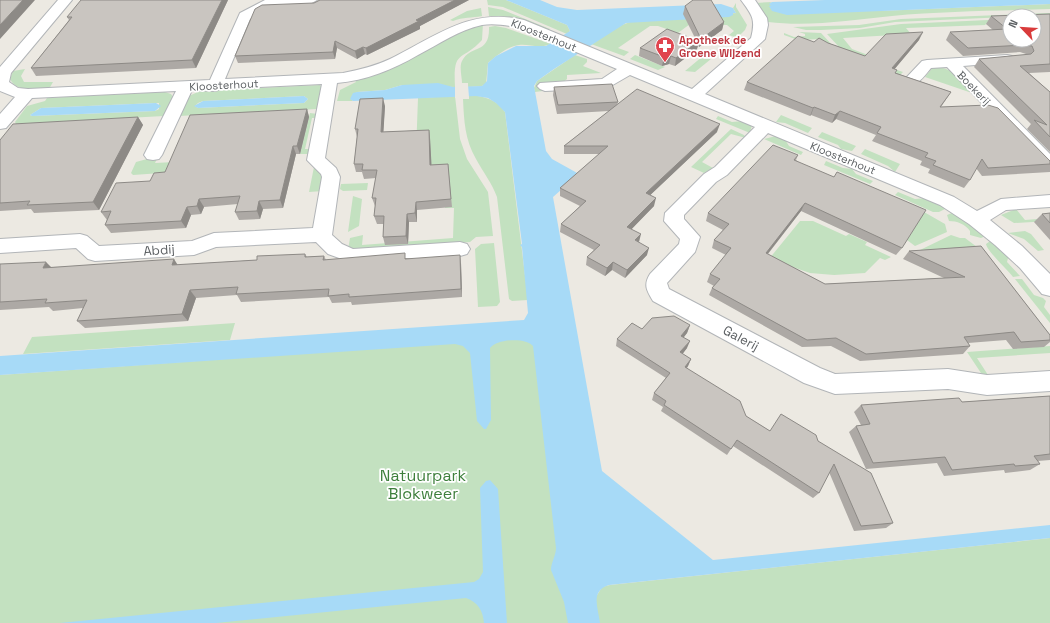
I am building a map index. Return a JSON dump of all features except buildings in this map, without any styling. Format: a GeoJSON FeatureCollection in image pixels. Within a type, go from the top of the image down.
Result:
{"type":"FeatureCollection","features":[{"type":"Feature","properties":{"kind":"street","name":"Kloosterhout"},"geometry":{"type":"LineString","coordinates":[[65,0],[4,72],[1,78],[4,87],[9,91],[28,94],[330,80],[357,75],[384,66],[466,24],[485,19],[505,19],[551,36],[590,54],[628,68],[930,193],[976,219],[1021,255],[1050,288]]}},
{"type":"Feature","properties":{"kind":"street"},"geometry":{"type":"LineString","coordinates":[[215,86],[243,19],[246,16],[265,4],[310,0]]}},
{"type":"Feature","properties":{"kind":"street"},"geometry":{"type":"LineString","coordinates":[[694,96],[758,39],[761,25],[760,18],[748,0]]}},
{"type":"Feature","properties":{"kind":"street","name":"Boekerij"},"geometry":{"type":"LineString","coordinates":[[912,80],[927,64],[1020,58]]}},
{"type":"Feature","properties":{"kind":"street","name":"Boekerij"},"geometry":{"type":"LineString","coordinates":[[950,62],[1050,164]]}},
{"type":"Feature","properties":{"kind":"street"},"geometry":{"type":"LineString","coordinates":[[545,86],[606,83],[628,68]]}},
{"type":"Feature","properties":{"kind":"street"},"geometry":{"type":"LineString","coordinates":[[330,80],[316,160],[330,172],[332,177],[322,235],[324,241],[343,254],[353,256],[460,249]]}},
{"type":"Feature","properties":{"kind":"street"},"geometry":{"type":"LineString","coordinates":[[154,155],[186,87]]}},
{"type":"Feature","properties":{"kind":"street"},"geometry":{"type":"LineString","coordinates":[[0,124],[28,94]]}},
{"type":"Feature","properties":{"kind":"street","name":"Galerij"},"geometry":{"type":"LineString","coordinates":[[766,126],[721,171],[710,178],[675,214],[674,221],[690,237],[688,247],[656,280],[656,287],[660,295],[812,376],[835,384],[948,379],[987,385],[1050,381]]}},
{"type":"Feature","properties":{"kind":"street"},"geometry":{"type":"LineString","coordinates":[[976,219],[1001,205],[1050,201]]}},
{"type":"Feature","properties":{"kind":"street","name":"Abdij"},"geometry":{"type":"LineString","coordinates":[[0,246],[80,241],[95,254],[194,248],[214,240],[322,235]]}},
{"type":"Feature","properties":{"kind":"green space"},"geometry":{"type":"Polygon","coordinates":[[[487,0],[506,0],[567,25],[570,31],[567,34],[503,7],[488,5],[487,0]]]}},
{"type":"Feature","properties":{"kind":"green space"},"geometry":{"type":"Polygon","coordinates":[[[772,2],[770,3],[775,11],[879,11],[1050,4],[1050,9],[1002,8],[1002,10],[931,13],[799,24],[768,22],[755,3],[772,2]]]}},
{"type":"Feature","properties":{"kind":"green space"},"geometry":{"type":"Polygon","coordinates":[[[736,3],[736,7],[747,25],[745,30],[737,38],[729,35],[734,31],[727,25],[690,24],[678,33],[658,26],[650,26],[618,48],[629,52],[624,56],[591,44],[622,25],[630,22],[736,13],[733,8],[736,3]]]}},
{"type":"Feature","properties":{"kind":"green space"},"geometry":{"type":"Polygon","coordinates":[[[488,7],[503,10],[550,29],[548,30],[510,17],[489,16],[488,7]]]}},
{"type":"Feature","properties":{"kind":"green space"},"geometry":{"type":"Polygon","coordinates":[[[481,8],[482,16],[453,21],[450,20],[467,11],[481,8]]]}},
{"type":"Feature","properties":{"kind":"green space"},"geometry":{"type":"Polygon","coordinates":[[[1042,13],[1050,13],[1050,15],[1042,15],[1042,13]]]}},
{"type":"Feature","properties":{"kind":"green space"},"geometry":{"type":"Polygon","coordinates":[[[1002,15],[1002,17],[895,22],[860,28],[806,30],[793,27],[859,25],[901,19],[1002,15]]]}},
{"type":"Feature","properties":{"kind":"green space"},"geometry":{"type":"Polygon","coordinates":[[[1002,19],[1002,23],[985,24],[986,25],[906,28],[911,34],[843,38],[852,49],[868,55],[866,57],[840,48],[827,34],[901,24],[1002,19]]]}},
{"type":"Feature","properties":{"kind":"green space"},"geometry":{"type":"Polygon","coordinates":[[[483,23],[482,40],[457,61],[455,66],[455,87],[402,85],[385,90],[357,92],[351,99],[353,101],[337,101],[340,90],[356,82],[355,80],[395,67],[462,31],[483,23]]]}},
{"type":"Feature","properties":{"kind":"green space"},"geometry":{"type":"Polygon","coordinates":[[[495,26],[506,28],[551,44],[539,46],[519,45],[506,49],[488,63],[486,84],[482,86],[468,87],[468,83],[462,83],[461,63],[470,52],[483,46],[488,36],[489,27],[495,26]]]}},
{"type":"Feature","properties":{"kind":"green space"},"geometry":{"type":"Polygon","coordinates":[[[799,32],[821,33],[833,46],[844,52],[903,72],[900,75],[830,51],[820,39],[798,40],[784,35],[784,33],[794,37],[805,36],[805,34],[799,32]]]}},
{"type":"Feature","properties":{"kind":"green space"},"geometry":{"type":"Polygon","coordinates":[[[575,55],[587,59],[587,62],[583,66],[601,73],[567,75],[567,79],[562,83],[542,82],[543,91],[535,92],[534,88],[537,81],[575,55]]]}},
{"type":"Feature","properties":{"kind":"green space"},"geometry":{"type":"Polygon","coordinates":[[[635,55],[665,67],[658,70],[630,59],[635,55]]]}},
{"type":"Feature","properties":{"kind":"green space"},"geometry":{"type":"Polygon","coordinates":[[[703,56],[711,59],[695,72],[685,71],[703,56]]]}},
{"type":"Feature","properties":{"kind":"green space"},"geometry":{"type":"Polygon","coordinates":[[[933,67],[940,67],[951,71],[974,92],[969,92],[925,77],[933,67]]]}},
{"type":"Feature","properties":{"kind":"green space"},"geometry":{"type":"Polygon","coordinates":[[[25,69],[21,76],[24,82],[53,82],[49,89],[27,89],[13,83],[10,79],[13,71],[25,69]]]}},
{"type":"Feature","properties":{"kind":"green space"},"geometry":{"type":"Polygon","coordinates":[[[320,85],[324,91],[320,107],[317,109],[179,116],[189,96],[200,91],[320,85]],[[304,96],[203,101],[195,106],[198,108],[304,103],[308,99],[304,96]]]}},
{"type":"Feature","properties":{"kind":"green space"},"geometry":{"type":"Polygon","coordinates":[[[165,92],[171,94],[173,97],[164,116],[16,124],[15,122],[27,106],[45,101],[47,98],[165,92]],[[159,103],[41,108],[30,115],[155,111],[159,109],[159,103]]]}},
{"type":"Feature","properties":{"kind":"green space"},"geometry":{"type":"Polygon","coordinates":[[[469,95],[479,96],[494,101],[505,112],[528,300],[512,301],[509,299],[497,197],[493,187],[472,152],[466,130],[463,99],[469,99],[469,95]]]}},
{"type":"Feature","properties":{"kind":"green space"},"geometry":{"type":"Polygon","coordinates":[[[455,96],[460,139],[467,159],[488,192],[493,236],[476,237],[470,242],[348,250],[350,238],[363,235],[362,245],[453,238],[454,208],[445,208],[445,180],[416,152],[418,98],[455,96]]]}},
{"type":"Feature","properties":{"kind":"green space"},"geometry":{"type":"Polygon","coordinates":[[[310,113],[318,114],[318,118],[312,118],[305,149],[311,149],[310,154],[300,154],[310,113]]]}},
{"type":"Feature","properties":{"kind":"green space"},"geometry":{"type":"Polygon","coordinates":[[[781,115],[812,128],[808,133],[785,123],[776,122],[781,115]]]}},
{"type":"Feature","properties":{"kind":"green space"},"geometry":{"type":"Polygon","coordinates":[[[718,116],[732,122],[743,121],[752,125],[750,133],[716,119],[718,116]]]}},
{"type":"Feature","properties":{"kind":"green space"},"geometry":{"type":"Polygon","coordinates":[[[731,129],[744,135],[746,138],[731,134],[702,162],[713,168],[704,173],[691,167],[731,129]]]}},
{"type":"Feature","properties":{"kind":"green space"},"geometry":{"type":"Polygon","coordinates":[[[822,132],[856,146],[852,151],[841,149],[838,145],[818,137],[822,132]]]}},
{"type":"Feature","properties":{"kind":"green space"},"geometry":{"type":"Polygon","coordinates":[[[776,136],[784,138],[789,146],[803,152],[801,155],[764,139],[776,136]]]}},
{"type":"Feature","properties":{"kind":"green space"},"geometry":{"type":"Polygon","coordinates":[[[865,149],[900,164],[895,172],[888,166],[861,154],[865,149]]]}},
{"type":"Feature","properties":{"kind":"green space"},"geometry":{"type":"Polygon","coordinates":[[[147,159],[157,159],[155,163],[194,161],[190,171],[133,175],[131,173],[136,162],[147,159]]]}},
{"type":"Feature","properties":{"kind":"green space"},"geometry":{"type":"Polygon","coordinates":[[[826,161],[843,168],[852,169],[856,174],[873,181],[870,184],[824,165],[826,161]]]}},
{"type":"Feature","properties":{"kind":"green space"},"geometry":{"type":"Polygon","coordinates":[[[314,167],[322,174],[323,191],[309,192],[314,167]]]}},
{"type":"Feature","properties":{"kind":"green space"},"geometry":{"type":"Polygon","coordinates":[[[368,183],[367,190],[343,191],[340,189],[341,184],[368,183]]]}},
{"type":"Feature","properties":{"kind":"green space"},"geometry":{"type":"Polygon","coordinates":[[[898,192],[915,199],[927,198],[947,208],[939,212],[933,212],[895,195],[898,192]]]}},
{"type":"Feature","properties":{"kind":"green space"},"geometry":{"type":"Polygon","coordinates":[[[353,196],[362,199],[359,226],[348,232],[353,196]]]}},
{"type":"Feature","properties":{"kind":"green space"},"geometry":{"type":"Polygon","coordinates":[[[1016,209],[1025,220],[1050,218],[1050,221],[1014,223],[1001,215],[1016,209]]]}},
{"type":"Feature","properties":{"kind":"green space"},"geometry":{"type":"Polygon","coordinates":[[[924,212],[945,224],[947,232],[915,246],[907,240],[924,212]]]}},
{"type":"Feature","properties":{"kind":"green space"},"geometry":{"type":"Polygon","coordinates":[[[954,212],[988,235],[981,238],[970,235],[970,231],[963,225],[958,222],[949,221],[947,215],[954,212]]]}},
{"type":"Feature","properties":{"kind":"green space"},"geometry":{"type":"Polygon","coordinates":[[[800,221],[813,221],[846,236],[849,234],[867,242],[865,245],[891,257],[885,260],[880,258],[865,273],[834,275],[810,273],[769,259],[800,221]]]}},
{"type":"Feature","properties":{"kind":"green space"},"geometry":{"type":"Polygon","coordinates":[[[1025,231],[1031,234],[1044,250],[1038,251],[1024,239],[1008,233],[1025,231]]]}},
{"type":"Feature","properties":{"kind":"green space"},"geometry":{"type":"Polygon","coordinates":[[[951,235],[965,238],[985,253],[930,257],[920,250],[951,235]]]}},
{"type":"Feature","properties":{"kind":"green space"},"geometry":{"type":"Polygon","coordinates":[[[993,239],[1009,254],[1007,262],[1020,276],[1013,277],[987,247],[986,244],[993,239]]]}},
{"type":"Feature","properties":{"kind":"green space"},"geometry":{"type":"Polygon","coordinates":[[[494,243],[500,302],[497,306],[478,307],[475,249],[481,244],[494,243]]]}},
{"type":"Feature","properties":{"kind":"green space"},"geometry":{"type":"Polygon","coordinates":[[[1015,279],[1022,279],[1034,295],[1043,298],[1046,301],[1044,307],[1050,315],[1050,323],[1015,279]]]}},
{"type":"Feature","properties":{"kind":"green space"},"geometry":{"type":"Polygon","coordinates":[[[235,323],[230,340],[23,354],[32,337],[235,323]]]}},
{"type":"Feature","properties":{"kind":"green space","name":"Natuurpark Blokweer"},"geometry":{"type":"Polygon","coordinates":[[[544,336],[596,597],[602,587],[610,585],[1050,538],[1050,623],[0,623],[0,375],[544,336]]]}},
{"type":"Feature","properties":{"kind":"green space"},"geometry":{"type":"Polygon","coordinates":[[[1050,346],[1050,353],[977,358],[988,375],[983,376],[967,352],[1050,346]]]}},
{"type":"Feature","properties":{"kind":"water"},"geometry":{"type":"Polygon","coordinates":[[[506,0],[540,0],[557,7],[577,10],[721,4],[733,8],[736,13],[733,13],[733,15],[729,17],[626,23],[554,69],[537,81],[534,86],[546,151],[552,159],[579,174],[553,197],[602,471],[713,560],[1050,525],[1050,538],[609,585],[599,591],[597,595],[600,623],[568,623],[564,602],[551,570],[556,548],[533,346],[529,343],[512,340],[499,343],[490,348],[491,420],[486,429],[484,429],[477,421],[470,353],[463,346],[455,344],[0,375],[0,356],[524,320],[528,313],[522,247],[520,245],[522,244],[505,112],[496,103],[488,98],[476,96],[353,101],[350,99],[353,93],[385,90],[402,85],[438,83],[453,87],[482,86],[487,81],[488,63],[496,56],[516,46],[546,46],[570,31],[567,25],[506,0]]]}},
{"type":"Feature","properties":{"kind":"water"},"geometry":{"type":"Polygon","coordinates":[[[825,0],[1050,0],[1050,4],[787,15],[772,11],[769,6],[771,6],[769,4],[772,2],[825,0]]]}},
{"type":"Feature","properties":{"kind":"water"},"geometry":{"type":"Polygon","coordinates":[[[304,96],[308,99],[304,103],[198,108],[194,106],[203,101],[304,96]]]}},
{"type":"Feature","properties":{"kind":"water"},"geometry":{"type":"Polygon","coordinates":[[[156,103],[161,106],[155,111],[30,115],[41,108],[156,103]]]}},
{"type":"Feature","properties":{"kind":"water"},"geometry":{"type":"Polygon","coordinates":[[[490,480],[498,489],[507,623],[484,623],[477,605],[466,598],[216,623],[60,623],[474,582],[479,579],[483,572],[480,488],[486,481],[490,480]]]}},
{"type":"Feature","properties":{"kind":"pier"},"geometry":{"type":"Polygon","coordinates":[[[455,85],[468,85],[469,97],[455,98],[455,85]]]}},
{"type":"Feature","properties":{"kind":"place","name":"Apotheek de Groene Wijzend"},"geometry":{"type":"Point","coordinates":[665,63]}}]}
